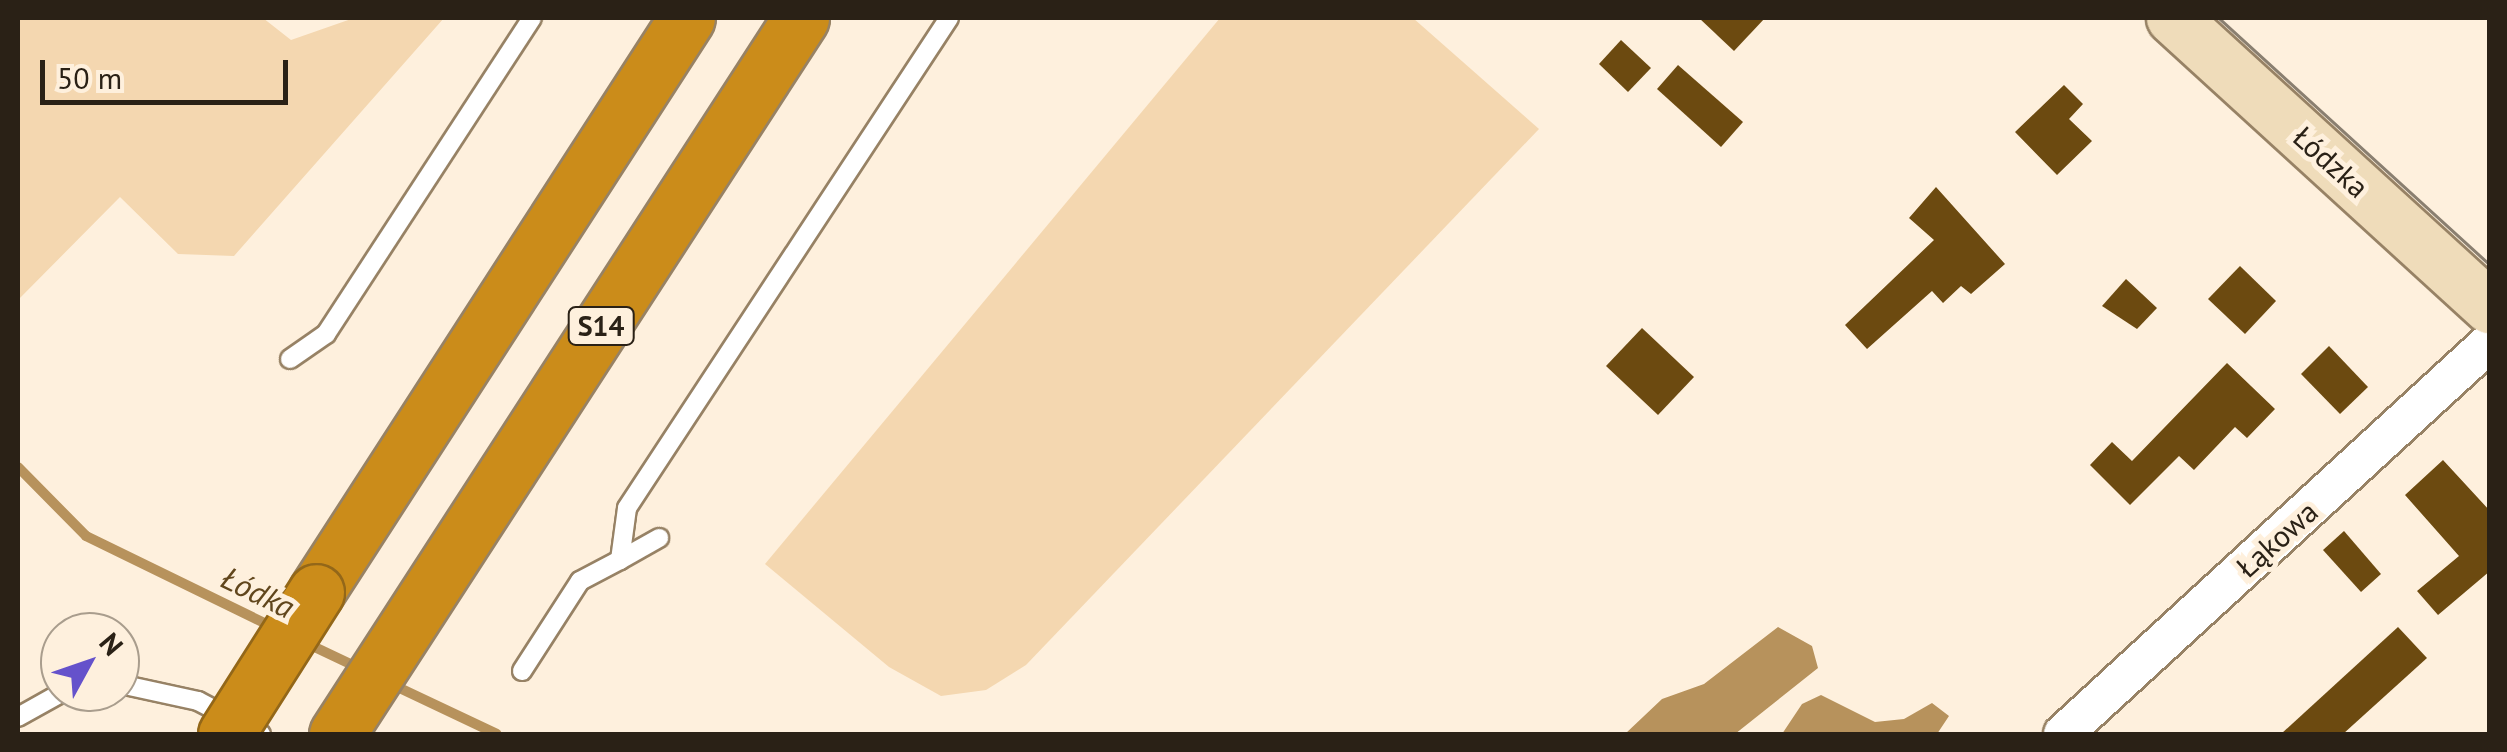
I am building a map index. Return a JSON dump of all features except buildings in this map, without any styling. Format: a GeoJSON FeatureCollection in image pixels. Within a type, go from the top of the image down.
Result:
{"type":"FeatureCollection","features":[{"type":"Feature","properties":{"kind":"highway"},"geometry":{"type":"LineString","coordinates":[[226,734],[687,18]]}},
{"type":"Feature","properties":{"kind":"highway","name":"S14"},"geometry":{"type":"LineString","coordinates":[[337,734],[801,18]]}},
{"type":"Feature","properties":{"kind":"main road","name":"Łódzka"},"geometry":{"type":"LineString","coordinates":[[2173,18],[2490,307]]}},
{"type":"Feature","properties":{"kind":"street","name":"Łąkowa"},"geometry":{"type":"LineString","coordinates":[[2063,734],[2490,342]]}},
{"type":"Feature","properties":{"kind":"lane"},"geometry":{"type":"LineString","coordinates":[[290,359],[326,334],[532,18]]}},
{"type":"Feature","properties":{"kind":"lane"},"geometry":{"type":"LineString","coordinates":[[620,560],[627,508],[948,18]]}},
{"type":"Feature","properties":{"kind":"lane"},"geometry":{"type":"LineString","coordinates":[[522,671],[580,582],[658,538]]}},
{"type":"Feature","properties":{"kind":"lane"},"geometry":{"type":"LineString","coordinates":[[140,689],[198,702],[261,734]]}},
{"type":"Feature","properties":{"kind":"lane"},"geometry":{"type":"LineString","coordinates":[[18,717],[40,705]]}},
{"type":"Feature","properties":{"kind":"shaded area"},"geometry":{"type":"Polygon","coordinates":[[[18,18],[263,18],[291,40],[354,18],[444,18],[234,256],[178,254],[120,197],[18,300],[18,18]]]}},
{"type":"Feature","properties":{"kind":"shaded area"},"geometry":{"type":"Polygon","coordinates":[[[1220,18],[1413,18],[1539,129],[1026,665],[986,690],[941,696],[889,667],[765,564],[1220,18]]]}},
{"type":"Feature","properties":{"kind":"shaded area"},"geometry":{"type":"Polygon","coordinates":[[[1778,627],[1812,646],[1818,668],[1735,734],[1625,734],[1662,699],[1704,684],[1778,627]]]}},
{"type":"Feature","properties":{"kind":"shaded area"},"geometry":{"type":"Polygon","coordinates":[[[1821,695],[1875,722],[1904,719],[1932,703],[1949,716],[1937,734],[1782,734],[1802,704],[1821,695]]]}},
{"type":"Feature","properties":{"kind":"waterway","name":"Łódka"},"geometry":{"type":"LineString","coordinates":[[18,467],[86,536],[275,628]]}},
{"type":"Feature","properties":{"kind":"waterway","name":"Łódka"},"geometry":{"type":"LineString","coordinates":[[304,642],[361,669]]}},
{"type":"Feature","properties":{"kind":"waterway","name":"Łódka"},"geometry":{"type":"LineString","coordinates":[[389,683],[497,734]]}},
{"type":"Feature","properties":{"kind":"tram line"},"geometry":{"type":"LineString","coordinates":[[2219,18],[2490,265]]}}]}
